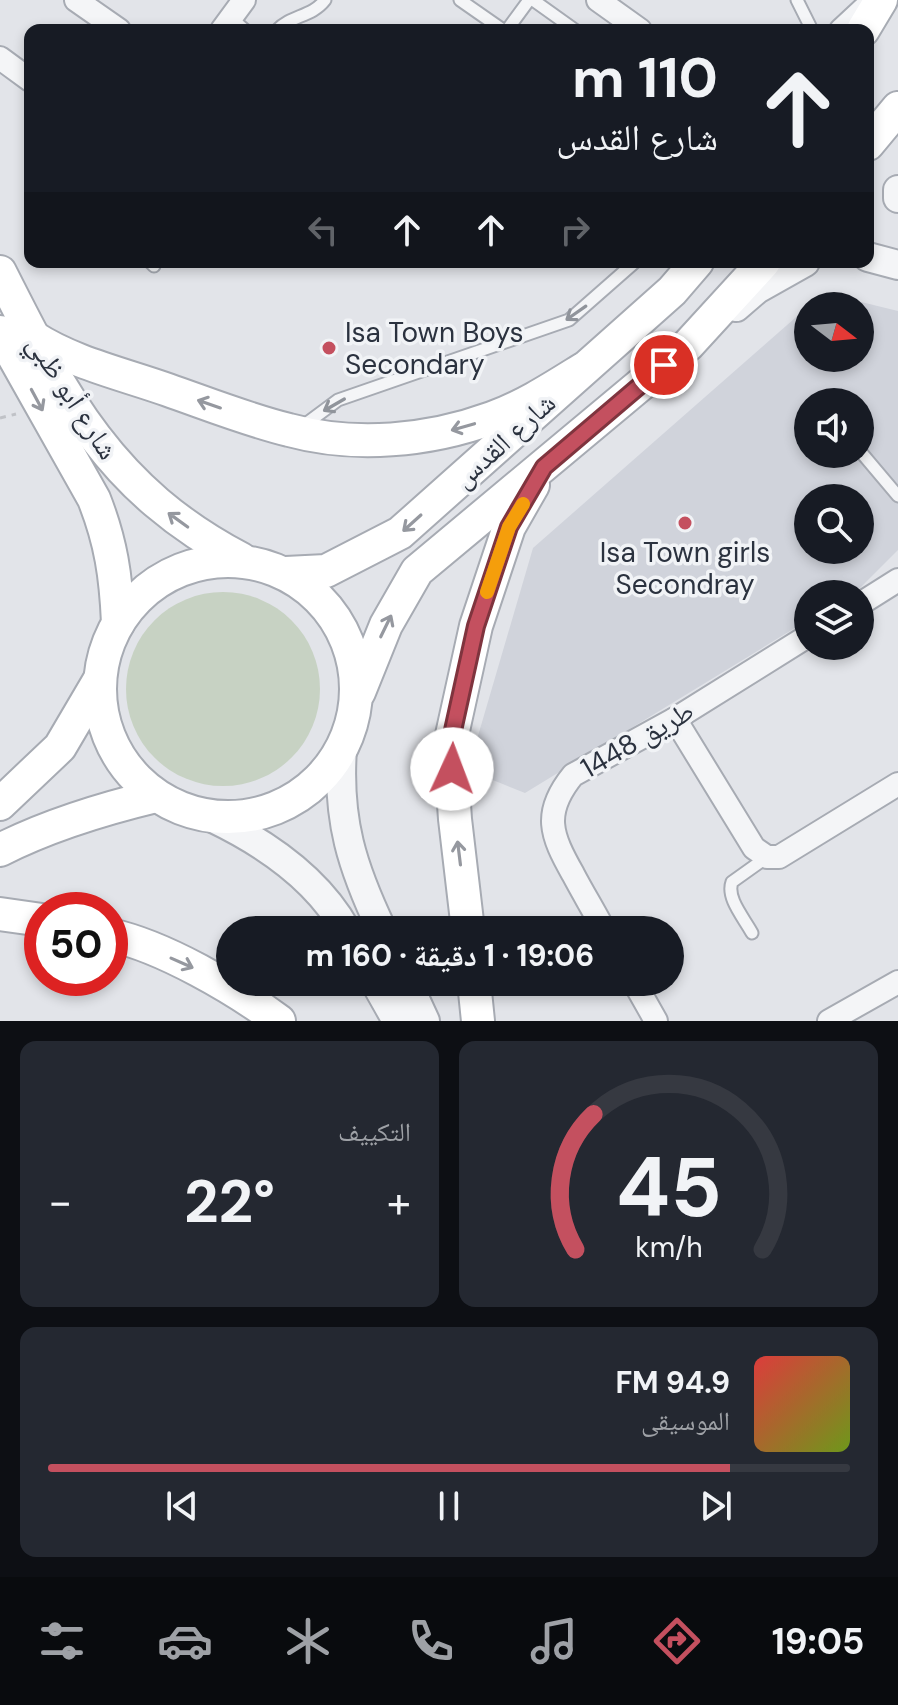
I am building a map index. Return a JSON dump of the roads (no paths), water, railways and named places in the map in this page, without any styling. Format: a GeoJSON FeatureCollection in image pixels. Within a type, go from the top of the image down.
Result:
{"type":"FeatureCollection","features":[{"type":"Feature","properties":{"kind":"main road"},"geometry":{"type":"LineString","coordinates":[[867,24],[881,0]]}},
{"type":"Feature","properties":{"kind":"main road"},"geometry":{"type":"LineString","coordinates":[[874,137],[898,108]]}},
{"type":"Feature","properties":{"kind":"main road","name":"شارع القدس"},"geometry":{"type":"LineString","coordinates":[[286,573],[326,571],[400,533],[672,291],[692,268]]}},
{"type":"Feature","properties":{"kind":"main road","name":"شارع القدس"},"geometry":{"type":"LineString","coordinates":[[357,698],[386,625],[417,571],[688,345],[759,268]]}},
{"type":"Feature","properties":{"kind":"main road","name":"شارع أبو ظبي"},"geometry":{"type":"LineString","coordinates":[[0,272],[79,416],[127,477],[182,524],[244,560]]}},
{"type":"Feature","properties":{"kind":"main road","name":"شارع أبو ظبي"},"geometry":{"type":"LineString","coordinates":[[0,332],[94,499],[106,528],[114,559],[118,623]]}},
{"type":"Feature","properties":{"kind":"main road"},"geometry":{"type":"LineString","coordinates":[[33,337],[69,356],[292,431],[342,439],[381,439],[444,432],[493,418],[540,396],[583,369]]}},
{"type":"Feature","properties":{"kind":"main road"},"geometry":{"type":"LineString","coordinates":[[466,916],[450,744],[476,626],[499,556],[509,527],[544,467]]}},
{"type":"Feature","properties":{"kind":"main road"},"geometry":{"type":"LineString","coordinates":[[215,560],[244,560],[286,573],[312,590],[332,612],[347,639],[355,668],[357,698],[352,724],[342,749],[319,780],[288,803],[252,816],[213,818],[183,810],[156,796],[131,774],[112,745],[102,713],[100,679],[106,650],[118,623],[136,599],[159,580],[186,567],[215,560]]}},
{"type":"Feature","properties":{"kind":"main road"},"geometry":{"type":"LineString","coordinates":[[0,804],[60,747],[100,679]]}},
{"type":"Feature","properties":{"kind":"main road"},"geometry":{"type":"LineString","coordinates":[[0,850],[31,834],[109,807],[156,796]]}},
{"type":"Feature","properties":{"kind":"main road"},"geometry":{"type":"LineString","coordinates":[[0,914],[24,917]]}},
{"type":"Feature","properties":{"kind":"main road"},"geometry":{"type":"LineString","coordinates":[[128,942],[190,966],[252,1001],[279,1021]]}},
{"type":"Feature","properties":{"kind":"main road"},"geometry":{"type":"LineString","coordinates":[[475,996],[478,1021]]}},
{"type":"Feature","properties":{"kind":"street"},"geometry":{"type":"LineString","coordinates":[[76,0],[110,24]]}},
{"type":"Feature","properties":{"kind":"street"},"geometry":{"type":"LineString","coordinates":[[598,0],[627,24]]}},
{"type":"Feature","properties":{"kind":"street"},"geometry":{"type":"LineString","coordinates":[[847,24],[872,0]]}},
{"type":"Feature","properties":{"kind":"street"},"geometry":{"type":"LineString","coordinates":[[0,58],[24,76]]}},
{"type":"Feature","properties":{"kind":"street"},"geometry":{"type":"LineString","coordinates":[[898,190],[898,198]]}},
{"type":"Feature","properties":{"kind":"street"},"geometry":{"type":"LineString","coordinates":[[874,259],[898,265]]}},
{"type":"Feature","properties":{"kind":"street"},"geometry":{"type":"LineString","coordinates":[[672,291],[682,268]]}},
{"type":"Feature","properties":{"kind":"street"},"geometry":{"type":"LineString","coordinates":[[688,345],[757,289],[794,268]]}},
{"type":"Feature","properties":{"kind":"street"},"geometry":{"type":"LineString","coordinates":[[874,595],[898,580]]}},
{"type":"Feature","properties":{"kind":"street","name":"طريق 1448"},"geometry":{"type":"LineString","coordinates":[[596,916],[556,844],[552,826],[554,807],[561,790],[573,775],[675,719],[794,645]]}},
{"type":"Feature","properties":{"kind":"street"},"geometry":{"type":"LineString","coordinates":[[675,719],[754,848],[767,857],[779,857],[898,784]]}},
{"type":"Feature","properties":{"kind":"street"},"geometry":{"type":"LineString","coordinates":[[342,749],[340,794],[346,839],[354,868],[376,916]]}},
{"type":"Feature","properties":{"kind":"street"},"geometry":{"type":"LineString","coordinates":[[213,818],[242,832],[296,870],[320,894],[336,916]]}},
{"type":"Feature","properties":{"kind":"street"},"geometry":{"type":"LineString","coordinates":[[829,1021],[898,982]]}},
{"type":"Feature","properties":{"kind":"street"},"geometry":{"type":"LineString","coordinates":[[383,996],[397,1021]]}},
{"type":"Feature","properties":{"kind":"street"},"geometry":{"type":"LineString","coordinates":[[413,996],[425,1021]]}},
{"type":"Feature","properties":{"kind":"street"},"geometry":{"type":"LineString","coordinates":[[642,996],[656,1021]]}},
{"type":"Feature","properties":{"kind":"lane"},"geometry":{"type":"LineString","coordinates":[[284,24],[312,13],[325,0]]}},
{"type":"Feature","properties":{"kind":"lane"},"geometry":{"type":"LineString","coordinates":[[460,0],[496,24]]}},
{"type":"Feature","properties":{"kind":"lane"},"geometry":{"type":"LineString","coordinates":[[510,24],[531,0],[566,24]]}},
{"type":"Feature","properties":{"kind":"lane"},"geometry":{"type":"LineString","coordinates":[[797,0],[809,24]]}},
{"type":"Feature","properties":{"kind":"lane"},"geometry":{"type":"LineString","coordinates":[[292,431],[310,422],[338,400],[569,320],[628,268]]}},
{"type":"Feature","properties":{"kind":"lane"},"geometry":{"type":"LineString","coordinates":[[874,468],[898,496]]}},
{"type":"Feature","properties":{"kind":"lane"},"geometry":{"type":"LineString","coordinates":[[752,933],[731,897],[730,887],[736,879],[767,857]]}},
{"type":"Feature","properties":{"kind":"place","name":"Isa Town Boys Secondary"},"geometry":{"type":"Point","coordinates":[329,348]}},
{"type":"Feature","properties":{"kind":"place","name":"Isa Town girls Secondray"},"geometry":{"type":"Point","coordinates":[685,523]}}]}
